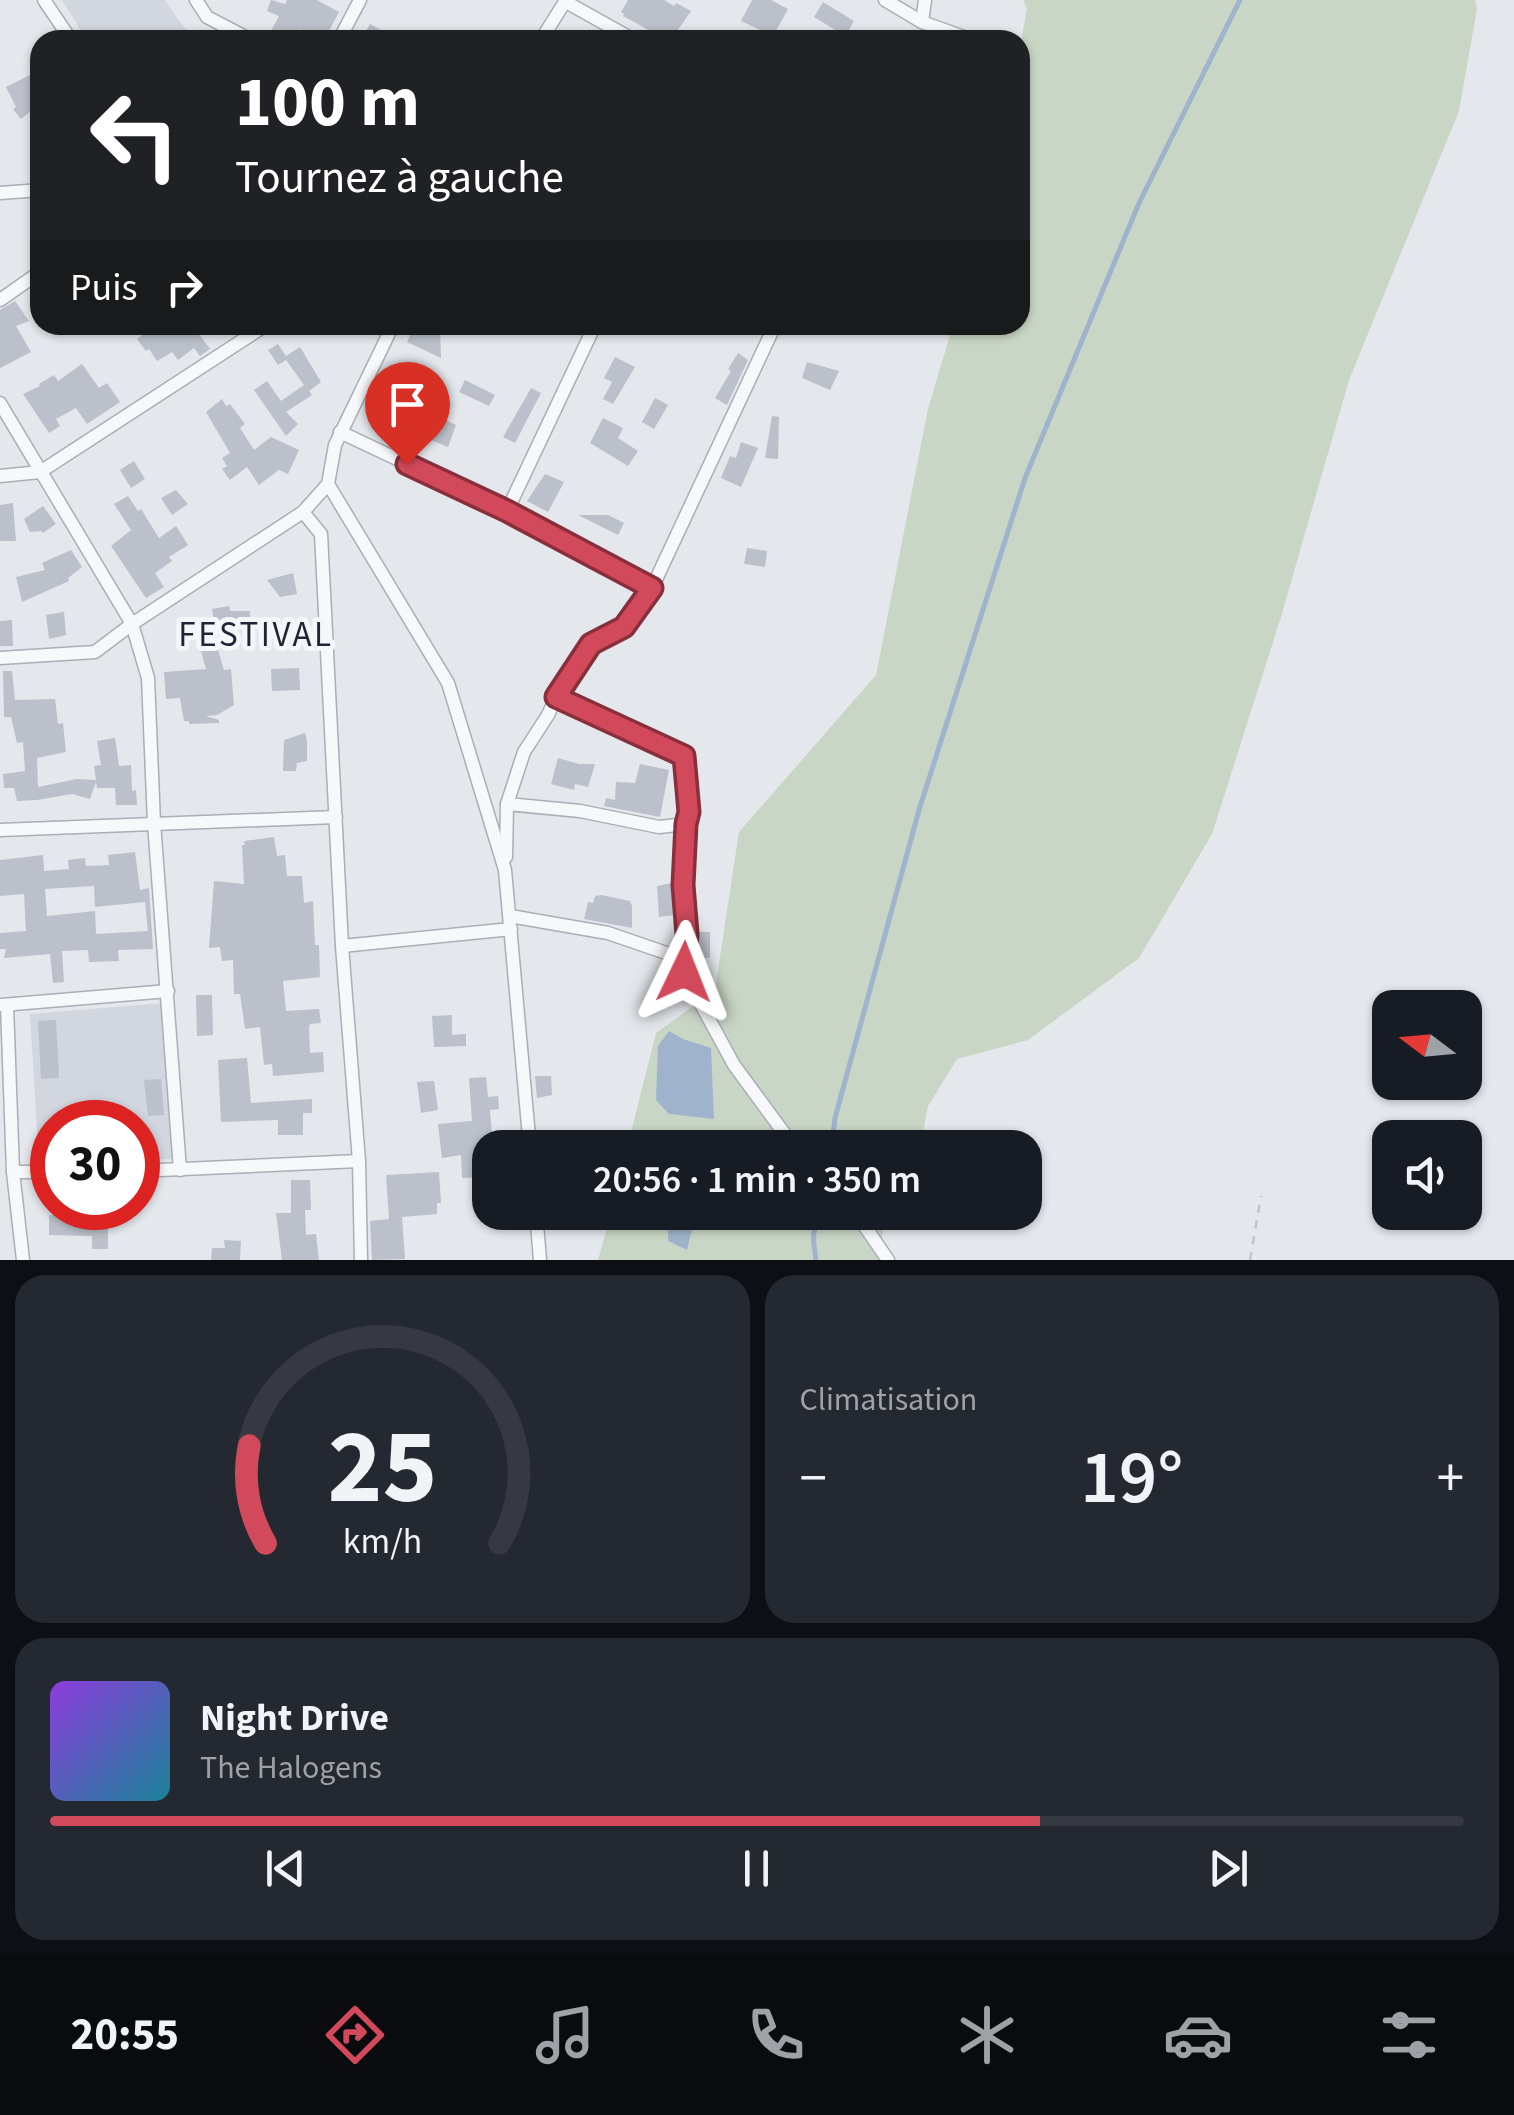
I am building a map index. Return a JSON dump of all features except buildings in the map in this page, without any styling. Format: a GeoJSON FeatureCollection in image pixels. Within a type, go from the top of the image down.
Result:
{"type":"FeatureCollection","features":[{"type":"Feature","properties":{"kind":"street"},"geometry":{"type":"LineString","coordinates":[[44,0],[64,30]]}},
{"type":"Feature","properties":{"kind":"street"},"geometry":{"type":"LineString","coordinates":[[196,0],[208,17],[232,30]]}},
{"type":"Feature","properties":{"kind":"street"},"geometry":{"type":"LineString","coordinates":[[345,30],[360,0]]}},
{"type":"Feature","properties":{"kind":"street"},"geometry":{"type":"LineString","coordinates":[[885,0],[935,30]]}},
{"type":"Feature","properties":{"kind":"street"},"geometry":{"type":"LineString","coordinates":[[922,22],[925,0]]}},
{"type":"Feature","properties":{"kind":"street"},"geometry":{"type":"LineString","coordinates":[[547,30],[566,1],[617,30]]}},
{"type":"Feature","properties":{"kind":"street"},"geometry":{"type":"LineString","coordinates":[[0,193],[30,191]]}},
{"type":"Feature","properties":{"kind":"street"},"geometry":{"type":"LineString","coordinates":[[0,300],[30,279]]}},
{"type":"Feature","properties":{"kind":"street"},"geometry":{"type":"LineString","coordinates":[[0,476],[40,472],[249,335]]}},
{"type":"Feature","properties":{"kind":"street"},"geometry":{"type":"LineString","coordinates":[[0,658],[95,652],[303,512],[328,484],[340,432],[389,335]]}},
{"type":"Feature","properties":{"kind":"street"},"geometry":{"type":"LineString","coordinates":[[507,511],[590,335]]}},
{"type":"Feature","properties":{"kind":"street"},"geometry":{"type":"LineString","coordinates":[[528,1130],[506,870],[507,804],[524,752],[591,644],[624,627],[652,588],[769,335]]}},
{"type":"Feature","properties":{"kind":"street"},"geometry":{"type":"LineString","coordinates":[[0,403],[132,624],[148,678],[154,823],[180,1170]]}},
{"type":"Feature","properties":{"kind":"street"},"geometry":{"type":"LineString","coordinates":[[340,432],[507,511],[652,588]]}},
{"type":"Feature","properties":{"kind":"street"},"geometry":{"type":"LineString","coordinates":[[328,484],[448,683],[506,870]]}},
{"type":"Feature","properties":{"kind":"street"},"geometry":{"type":"LineString","coordinates":[[303,512],[321,534],[342,946],[359,1161],[361,1260]]}},
{"type":"Feature","properties":{"kind":"street"},"geometry":{"type":"LineString","coordinates":[[556,697],[684,756],[689,812],[683,885],[687,934],[684,972]]}},
{"type":"Feature","properties":{"kind":"street"},"geometry":{"type":"LineString","coordinates":[[507,804],[580,811],[659,827],[686,824]]}},
{"type":"Feature","properties":{"kind":"street"},"geometry":{"type":"LineString","coordinates":[[0,830],[336,817]]}},
{"type":"Feature","properties":{"kind":"street"},"geometry":{"type":"LineString","coordinates":[[342,946],[510,922],[608,933],[669,954],[684,972],[734,1065],[783,1130]]}},
{"type":"Feature","properties":{"kind":"street"},"geometry":{"type":"LineString","coordinates":[[22,1260],[4,1005],[168,991]]}},
{"type":"Feature","properties":{"kind":"street"},"geometry":{"type":"LineString","coordinates":[[160,1170],[359,1161]]}},
{"type":"Feature","properties":{"kind":"street"},"geometry":{"type":"LineString","coordinates":[[13,1172],[30,1172]]}},
{"type":"Feature","properties":{"kind":"street"},"geometry":{"type":"LineString","coordinates":[[538,1230],[540,1260]]}},
{"type":"Feature","properties":{"kind":"street"},"geometry":{"type":"LineString","coordinates":[[867,1230],[888,1260]]}},
{"type":"Feature","properties":{"kind":"path"},"geometry":{"type":"LineString","coordinates":[[1250,1260],[1260,1196]]}},
{"type":"Feature","properties":{"kind":"shaded area"},"geometry":{"type":"Polygon","coordinates":[[[62,0],[165,0],[188,30],[81,30],[62,0]]]}},
{"type":"Feature","properties":{"kind":"shaded area"},"geometry":{"type":"Polygon","coordinates":[[[164,1003],[175,1159],[160,1159],[160,1100],[35,1100],[30,1014],[164,1003]]]}},
{"type":"Feature","properties":{"kind":"green space"},"geometry":{"type":"Polygon","coordinates":[[[1023,0],[1475,0],[1477,9],[1459,111],[1349,380],[1281,617],[1212,834],[1139,958],[1028,1040],[957,1059],[928,1106],[923,1130],[632,1130],[656,1033],[715,990],[739,832],[876,675],[928,409],[950,335],[1030,335],[1030,30],[1023,30],[1027,8],[1023,0]]]}},
{"type":"Feature","properties":{"kind":"green space"},"geometry":{"type":"Polygon","coordinates":[[[606,1230],[883,1230],[878,1260],[598,1260],[606,1230]]]}},
{"type":"Feature","properties":{"kind":"water"},"geometry":{"type":"Polygon","coordinates":[[[669,1031],[711,1048],[714,1119],[669,1114],[656,1100],[658,1046],[669,1031]]]}},
{"type":"Feature","properties":{"kind":"water"},"geometry":{"type":"Polygon","coordinates":[[[668,1230],[692,1230],[687,1250],[668,1241],[668,1230]]]}},
{"type":"Feature","properties":{"kind":"waterway"},"geometry":{"type":"LineString","coordinates":[[834,1130],[919,810],[1025,478],[1139,203],[1240,0]]}},
{"type":"Feature","properties":{"kind":"waterway"},"geometry":{"type":"LineString","coordinates":[[815,1230],[816,1260]]}},
{"type":"Feature","properties":{"kind":"district","name":"FESTIVAL"},"geometry":{"type":"Point","coordinates":[256,634]}},
{"type":"Feature","properties":{"kind":"route"},"geometry":{"type":"LineString","coordinates":[[407,464],[507,511],[652,588],[624,627],[591,644],[556,697],[684,756],[689,812],[683,885],[687,934],[684,972]]}}]}
